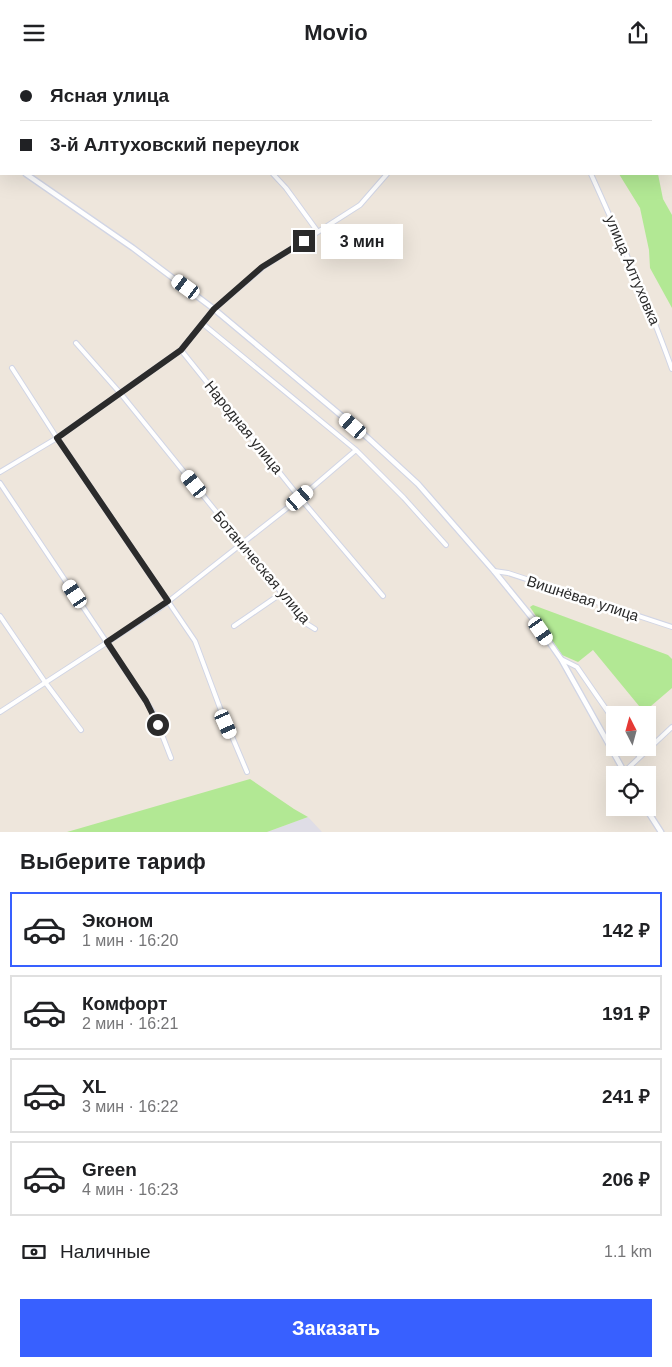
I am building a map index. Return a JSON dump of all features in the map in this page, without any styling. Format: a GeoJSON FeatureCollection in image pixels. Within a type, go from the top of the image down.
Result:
{"type":"FeatureCollection","features":[{"type":"Feature","properties":{"kind":"street"},"geometry":{"type":"LineString","coordinates":[[27,175],[133,248],[214,309],[339,413],[418,484],[494,571],[561,659],[621,766]]}},
{"type":"Feature","properties":{"kind":"street"},"geometry":{"type":"LineString","coordinates":[[274,175],[286,188],[318,232]]}},
{"type":"Feature","properties":{"kind":"street"},"geometry":{"type":"LineString","coordinates":[[0,472],[57,438],[181,350],[214,309],[262,267],[360,205],[386,175]]}},
{"type":"Feature","properties":{"kind":"street","name":"улица Алтуховка"},"geometry":{"type":"LineString","coordinates":[[591,175],[620,237],[660,334],[672,369]]}},
{"type":"Feature","properties":{"kind":"street"},"geometry":{"type":"LineString","coordinates":[[203,324],[356,450],[404,497],[446,545]]}},
{"type":"Feature","properties":{"kind":"street","name":"Ботаническая улица"},"geometry":{"type":"LineString","coordinates":[[76,343],[120,394],[307,624],[315,629]]}},
{"type":"Feature","properties":{"kind":"street","name":"Народная улица"},"geometry":{"type":"LineString","coordinates":[[181,350],[300,498],[383,596]]}},
{"type":"Feature","properties":{"kind":"street"},"geometry":{"type":"LineString","coordinates":[[12,368],[57,438],[195,641],[247,772]]}},
{"type":"Feature","properties":{"kind":"street"},"geometry":{"type":"LineString","coordinates":[[0,713],[168,601],[242,545],[356,450]]}},
{"type":"Feature","properties":{"kind":"street"},"geometry":{"type":"LineString","coordinates":[[0,483],[146,701],[157,721],[171,758]]}},
{"type":"Feature","properties":{"kind":"street","name":"Вишнёвая улица"},"geometry":{"type":"LineString","coordinates":[[494,571],[508,573],[672,627]]}},
{"type":"Feature","properties":{"kind":"street"},"geometry":{"type":"LineString","coordinates":[[234,626],[282,593]]}},
{"type":"Feature","properties":{"kind":"street"},"geometry":{"type":"LineString","coordinates":[[0,616],[45,683],[81,730]]}},
{"type":"Feature","properties":{"kind":"street"},"geometry":{"type":"LineString","coordinates":[[561,659],[577,667],[606,709]]}},
{"type":"Feature","properties":{"kind":"street"},"geometry":{"type":"LineString","coordinates":[[632,766],[672,727]]}},
{"type":"Feature","properties":{"kind":"street"},"geometry":{"type":"LineString","coordinates":[[651,816],[661,832]]}},
{"type":"Feature","properties":{"kind":"shaded area"},"geometry":{"type":"Polygon","coordinates":[[[308,817],[322,832],[267,832],[308,817]]]}},
{"type":"Feature","properties":{"kind":"green space"},"geometry":{"type":"Polygon","coordinates":[[[620,175],[658,175],[663,199],[672,215],[672,308],[650,268],[649,250],[640,208],[620,175]]]}},
{"type":"Feature","properties":{"kind":"green space"},"geometry":{"type":"Polygon","coordinates":[[[533,605],[668,655],[672,659],[672,688],[651,706],[639,706],[593,650],[578,662],[562,655],[530,607],[533,605]]]}},
{"type":"Feature","properties":{"kind":"green space"},"geometry":{"type":"Polygon","coordinates":[[[250,779],[308,817],[267,832],[67,832],[250,779]]]}},
{"type":"Feature","properties":{"kind":"route"},"geometry":{"type":"LineString","coordinates":[[158,725],[146,701],[107,642],[168,601],[57,438],[181,350],[214,309],[262,267],[304,241]]}}]}
